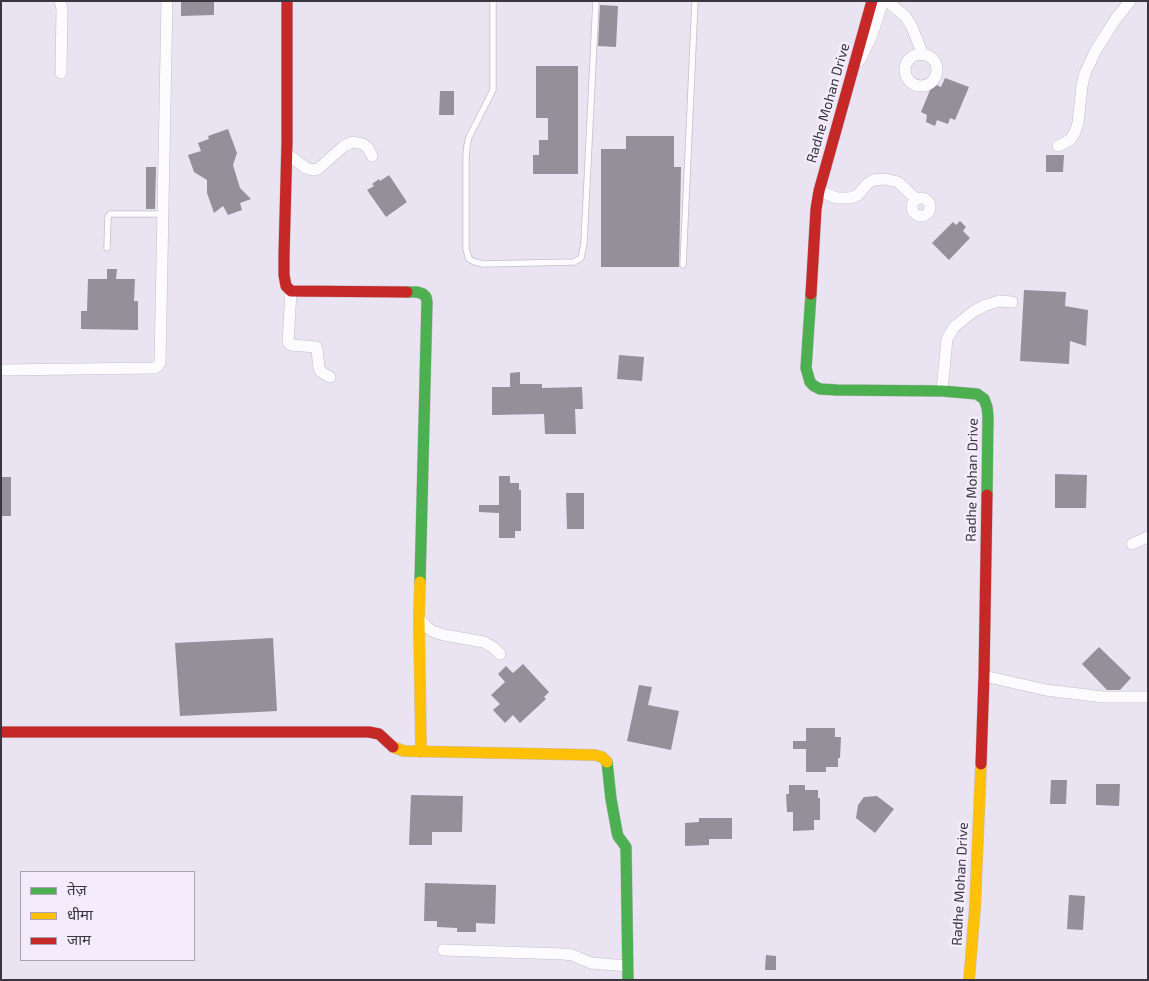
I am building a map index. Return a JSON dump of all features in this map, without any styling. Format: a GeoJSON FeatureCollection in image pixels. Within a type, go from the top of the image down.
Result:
{"type":"FeatureCollection","features":[{"type":"Feature","properties":{"kind":"street"},"geometry":{"type":"LineString","coordinates":[[60,1],[62,9],[61,73]]}},
{"type":"Feature","properties":{"kind":"street"},"geometry":{"type":"LineString","coordinates":[[1,370],[154,368],[159,365],[161,356],[167,1]]}},
{"type":"Feature","properties":{"kind":"street"},"geometry":{"type":"LineString","coordinates":[[287,1],[284,275],[286,286],[291,291],[413,292],[420,293],[426,297],[420,619],[421,752]]}},
{"type":"Feature","properties":{"kind":"street","name":"Radhe Mohan Drive"},"geometry":{"type":"LineString","coordinates":[[872,1],[819,191],[816,209],[806,368],[810,382],[820,389],[942,390],[977,394],[984,399],[987,407],[984,676],[975,908],[969,980]]}},
{"type":"Feature","properties":{"kind":"street"},"geometry":{"type":"LineString","coordinates":[[853,70],[866,48],[885,1],[905,16],[912,27],[923,55]]}},
{"type":"Feature","properties":{"kind":"street"},"geometry":{"type":"LineString","coordinates":[[1058,146],[1070,140],[1075,132],[1085,73],[1096,50],[1130,1]]}},
{"type":"Feature","properties":{"kind":"street"},"geometry":{"type":"LineString","coordinates":[[286,153],[306,168],[313,170],[318,169],[350,143],[359,143],[366,146],[372,156]]}},
{"type":"Feature","properties":{"kind":"street"},"geometry":{"type":"LineString","coordinates":[[819,191],[837,198],[850,198],[858,195],[871,181],[885,179],[898,182],[916,199]]}},
{"type":"Feature","properties":{"kind":"street"},"geometry":{"type":"LineString","coordinates":[[291,291],[288,342],[316,347],[319,368],[321,372],[330,377]]}},
{"type":"Feature","properties":{"kind":"street"},"geometry":{"type":"LineString","coordinates":[[942,390],[947,339],[954,327],[974,311],[986,305],[998,301],[1012,302]]}},
{"type":"Feature","properties":{"kind":"street"},"geometry":{"type":"LineString","coordinates":[[1132,544],[1148,537]]}},
{"type":"Feature","properties":{"kind":"street"},"geometry":{"type":"LineString","coordinates":[[420,619],[432,631],[484,642],[500,654]]}},
{"type":"Feature","properties":{"kind":"street"},"geometry":{"type":"LineString","coordinates":[[984,676],[1046,690],[1103,697],[1148,697]]}},
{"type":"Feature","properties":{"kind":"street"},"geometry":{"type":"LineString","coordinates":[[1,732],[369,732],[379,734],[392,747],[400,750],[596,755],[602,757],[608,763],[613,814],[617,832],[626,847],[628,980]]}},
{"type":"Feature","properties":{"kind":"street"},"geometry":{"type":"LineString","coordinates":[[443,950],[564,954],[591,963],[628,966]]}},
{"type":"Feature","properties":{"kind":"lane"},"geometry":{"type":"LineString","coordinates":[[493,1],[493,90],[469,137],[466,156],[467,256],[469,259],[483,264],[574,262],[581,258],[584,244],[596,1]]}},
{"type":"Feature","properties":{"kind":"lane"},"geometry":{"type":"LineString","coordinates":[[683,265],[695,1]]}},
{"type":"Feature","properties":{"kind":"lane"},"geometry":{"type":"LineString","coordinates":[[108,248],[108,217],[110,214],[164,214]]}},
{"type":"Feature","properties":{"kind":"building"},"geometry":{"type":"Polygon","coordinates":[[[181,1],[214,1],[214,15],[181,16],[181,1]]]}},
{"type":"Feature","properties":{"kind":"building"},"geometry":{"type":"Polygon","coordinates":[[[600,5],[618,6],[616,47],[598,46],[600,5]]]}},
{"type":"Feature","properties":{"kind":"building"},"geometry":{"type":"Polygon","coordinates":[[[536,66],[578,66],[578,174],[533,174],[533,155],[539,155],[539,140],[548,140],[548,118],[536,118],[536,66]]]}},
{"type":"Feature","properties":{"kind":"building"},"geometry":{"type":"Polygon","coordinates":[[[945,78],[969,87],[955,120],[950,118],[948,124],[937,120],[935,126],[926,122],[927,115],[921,112],[933,83],[941,87],[945,78]]]}},
{"type":"Feature","properties":{"kind":"building"},"geometry":{"type":"Polygon","coordinates":[[[440,91],[454,91],[454,115],[439,115],[440,91]]]}},
{"type":"Feature","properties":{"kind":"building"},"geometry":{"type":"Polygon","coordinates":[[[228,129],[237,153],[233,165],[240,188],[251,199],[240,203],[242,210],[228,215],[223,206],[214,213],[207,193],[207,180],[194,172],[188,155],[201,151],[198,143],[209,139],[208,136],[228,129]]]}},
{"type":"Feature","properties":{"kind":"building"},"geometry":{"type":"Polygon","coordinates":[[[626,136],[674,136],[674,167],[681,167],[679,267],[601,267],[601,149],[626,149],[626,136]]]}},
{"type":"Feature","properties":{"kind":"building"},"geometry":{"type":"Polygon","coordinates":[[[1046,155],[1064,155],[1063,172],[1046,172],[1046,155]]]}},
{"type":"Feature","properties":{"kind":"building"},"geometry":{"type":"Polygon","coordinates":[[[146,167],[156,167],[155,209],[146,209],[146,167]]]}},
{"type":"Feature","properties":{"kind":"building"},"geometry":{"type":"Polygon","coordinates":[[[389,175],[407,202],[386,217],[367,190],[374,186],[372,184],[379,179],[380,181],[389,175]]]}},
{"type":"Feature","properties":{"kind":"building"},"geometry":{"type":"Polygon","coordinates":[[[960,221],[966,227],[963,231],[970,238],[949,260],[932,243],[953,222],[956,225],[960,221]]]}},
{"type":"Feature","properties":{"kind":"building"},"geometry":{"type":"Polygon","coordinates":[[[107,269],[117,269],[116,279],[135,279],[134,301],[138,301],[138,330],[81,329],[81,311],[87,311],[88,279],[107,279],[107,269]]]}},
{"type":"Feature","properties":{"kind":"building"},"geometry":{"type":"Polygon","coordinates":[[[1024,290],[1066,292],[1065,306],[1088,310],[1086,346],[1070,341],[1069,364],[1020,361],[1024,290]]]}},
{"type":"Feature","properties":{"kind":"building"},"geometry":{"type":"Polygon","coordinates":[[[619,355],[644,357],[642,381],[617,379],[619,355]]]}},
{"type":"Feature","properties":{"kind":"building"},"geometry":{"type":"Polygon","coordinates":[[[520,372],[520,384],[542,384],[542,388],[582,387],[583,409],[575,409],[576,434],[545,434],[544,414],[492,415],[492,387],[510,387],[510,373],[520,372]]]}},
{"type":"Feature","properties":{"kind":"building"},"geometry":{"type":"Polygon","coordinates":[[[1055,474],[1087,475],[1086,508],[1055,508],[1055,474]]]}},
{"type":"Feature","properties":{"kind":"building"},"geometry":{"type":"Polygon","coordinates":[[[499,476],[510,476],[510,483],[519,483],[519,490],[521,490],[521,531],[515,531],[515,538],[499,538],[499,513],[479,512],[479,505],[499,505],[499,476]]]}},
{"type":"Feature","properties":{"kind":"building"},"geometry":{"type":"Polygon","coordinates":[[[1,477],[11,477],[11,516],[1,516],[1,477]]]}},
{"type":"Feature","properties":{"kind":"building"},"geometry":{"type":"Polygon","coordinates":[[[566,493],[584,493],[584,529],[567,529],[566,493]]]}},
{"type":"Feature","properties":{"kind":"building"},"geometry":{"type":"Polygon","coordinates":[[[273,638],[277,711],[180,716],[175,643],[273,638]]]}},
{"type":"Feature","properties":{"kind":"building"},"geometry":{"type":"Polygon","coordinates":[[[1099,647],[1131,678],[1120,690],[1107,690],[1082,664],[1099,647]]]}},
{"type":"Feature","properties":{"kind":"building"},"geometry":{"type":"Polygon","coordinates":[[[523,664],[549,692],[544,697],[546,699],[520,723],[513,715],[505,723],[493,710],[500,704],[491,695],[505,682],[498,674],[506,666],[513,673],[523,664]]]}},
{"type":"Feature","properties":{"kind":"building"},"geometry":{"type":"Polygon","coordinates":[[[639,685],[652,687],[648,705],[679,711],[671,750],[627,741],[639,685]]]}},
{"type":"Feature","properties":{"kind":"building"},"geometry":{"type":"Polygon","coordinates":[[[806,728],[835,728],[835,737],[841,737],[838,767],[826,767],[826,772],[806,772],[806,749],[793,749],[793,741],[806,741],[806,728]]]}},
{"type":"Feature","properties":{"kind":"building"},"geometry":{"type":"Polygon","coordinates":[[[1051,780],[1067,780],[1066,804],[1050,804],[1051,780]]]}},
{"type":"Feature","properties":{"kind":"building"},"geometry":{"type":"Polygon","coordinates":[[[1096,784],[1120,784],[1119,806],[1096,805],[1096,784]]]}},
{"type":"Feature","properties":{"kind":"building"},"geometry":{"type":"Polygon","coordinates":[[[789,785],[805,785],[805,790],[818,790],[820,820],[814,820],[814,830],[793,831],[793,812],[787,812],[786,794],[789,794],[789,785]]]}},
{"type":"Feature","properties":{"kind":"building"},"geometry":{"type":"Polygon","coordinates":[[[411,795],[463,796],[462,832],[432,832],[432,845],[409,845],[411,795]]]}},
{"type":"Feature","properties":{"kind":"building"},"geometry":{"type":"Polygon","coordinates":[[[877,796],[894,809],[875,833],[856,818],[858,805],[864,797],[877,796]]]}},
{"type":"Feature","properties":{"kind":"building"},"geometry":{"type":"Polygon","coordinates":[[[699,818],[732,818],[732,839],[709,839],[709,845],[685,846],[685,823],[699,822],[699,818]]]}},
{"type":"Feature","properties":{"kind":"building"},"geometry":{"type":"Polygon","coordinates":[[[425,883],[496,885],[495,924],[476,923],[476,932],[457,932],[457,928],[437,927],[437,921],[424,921],[425,883]]]}},
{"type":"Feature","properties":{"kind":"building"},"geometry":{"type":"Polygon","coordinates":[[[1069,895],[1085,896],[1083,930],[1067,929],[1069,895]]]}},
{"type":"Feature","properties":{"kind":"building"},"geometry":{"type":"Polygon","coordinates":[[[766,955],[776,956],[776,970],[765,970],[766,955]]]}},
{"type":"Feature","properties":{"kind":"traffic: fast"},"geometry":{"type":"LineString","coordinates":[[407,292],[423,294],[427,302],[420,582]]}},
{"type":"Feature","properties":{"kind":"traffic: fast"},"geometry":{"type":"LineString","coordinates":[[811,294],[806,368],[810,382],[814,386],[820,389],[837,390],[942,391],[977,394],[984,399],[988,416],[987,495]]}},
{"type":"Feature","properties":{"kind":"traffic: fast"},"geometry":{"type":"LineString","coordinates":[[607,762],[617,832],[626,847],[628,980]]}},
{"type":"Feature","properties":{"kind":"traffic: slow"},"geometry":{"type":"LineString","coordinates":[[420,582],[421,752]]}},
{"type":"Feature","properties":{"kind":"traffic: slow"},"geometry":{"type":"LineString","coordinates":[[393,747],[404,751],[595,755],[602,757],[607,762]]}},
{"type":"Feature","properties":{"kind":"traffic: slow"},"geometry":{"type":"LineString","coordinates":[[969,980],[975,908],[981,764]]}},
{"type":"Feature","properties":{"kind":"traffic: jam"},"geometry":{"type":"LineString","coordinates":[[287,1],[287,142],[284,255],[286,286],[291,291],[407,292]]}},
{"type":"Feature","properties":{"kind":"traffic: jam"},"geometry":{"type":"LineString","coordinates":[[811,294],[816,209],[819,191],[872,1]]}},
{"type":"Feature","properties":{"kind":"traffic: jam"},"geometry":{"type":"LineString","coordinates":[[981,764],[987,495]]}},
{"type":"Feature","properties":{"kind":"traffic: jam"},"geometry":{"type":"LineString","coordinates":[[1,732],[369,732],[379,734],[393,747]]}}]}
